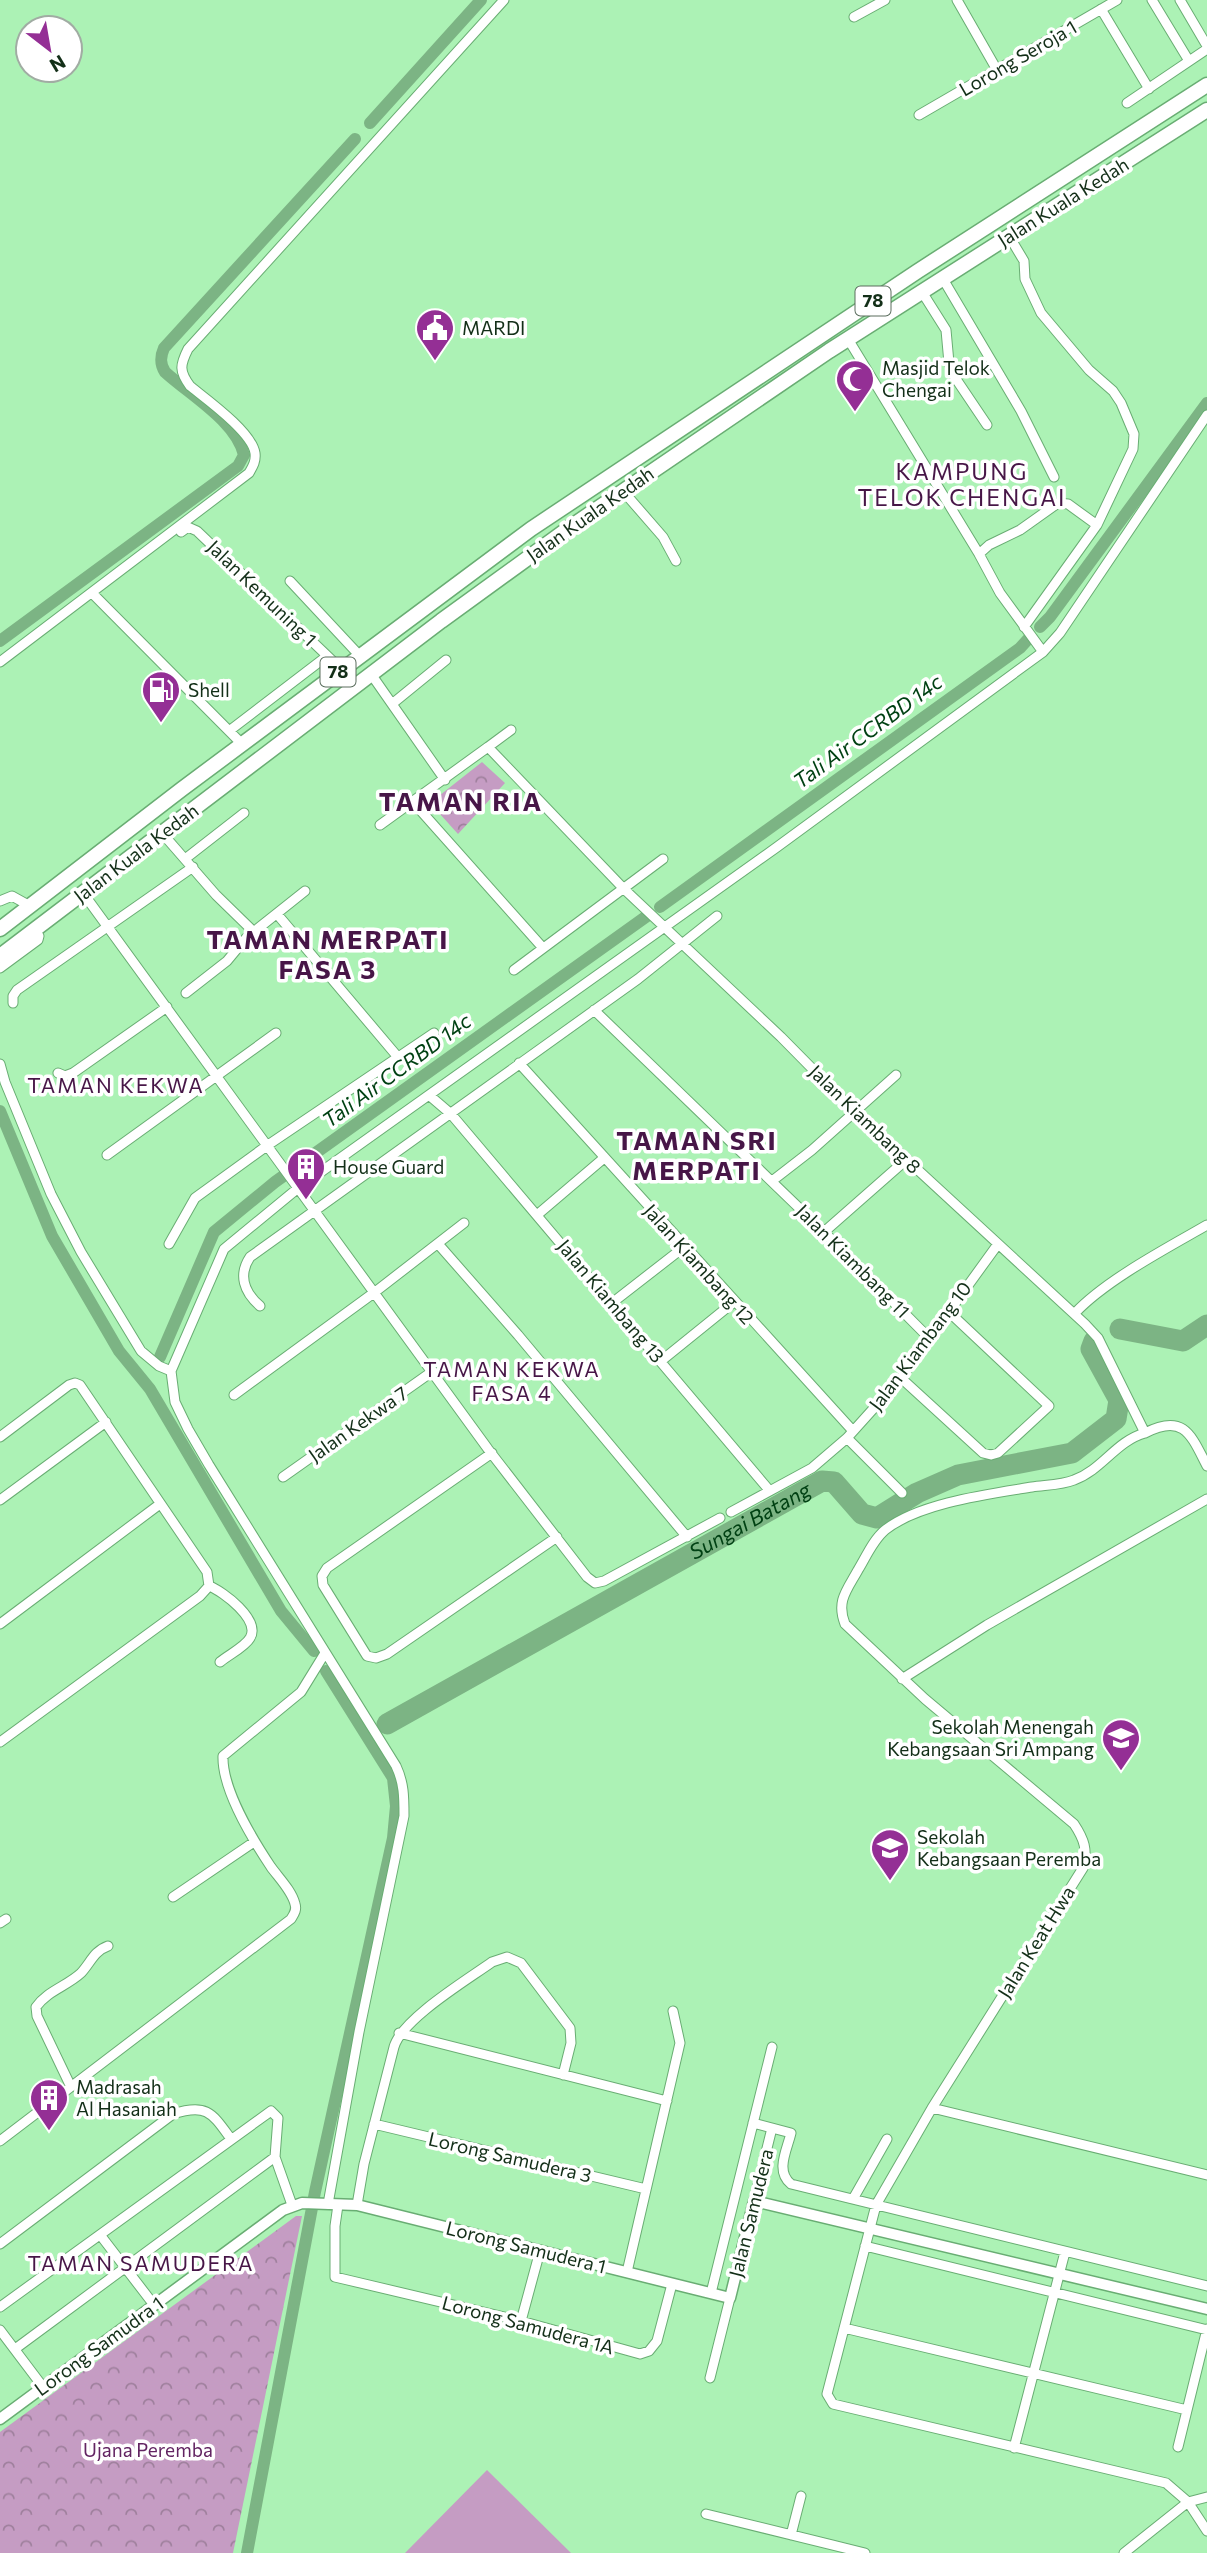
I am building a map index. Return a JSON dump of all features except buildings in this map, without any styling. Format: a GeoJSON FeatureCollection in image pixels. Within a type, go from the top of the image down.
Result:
{"type":"FeatureCollection","features":[{"type":"Feature","properties":{"kind":"main road","name":"Jalan Kuala Kedah"},"geometry":{"type":"LineString","coordinates":[[0,929],[341,669],[531,529],[745,385],[1207,85]]}},
{"type":"Feature","properties":{"kind":"main road","name":"Jalan Kuala Kedah"},"geometry":{"type":"LineString","coordinates":[[0,956],[371,674],[572,526],[829,351],[1207,110]]}},
{"type":"Feature","properties":{"kind":"main road"},"geometry":{"type":"LineString","coordinates":[[975,235],[985,251]]}},
{"type":"Feature","properties":{"kind":"main road"},"geometry":{"type":"LineString","coordinates":[[745,385],[756,382],[816,342],[824,343],[829,351]]}},
{"type":"Feature","properties":{"kind":"main road"},"geometry":{"type":"LineString","coordinates":[[221,761],[250,748],[360,667],[365,666],[371,674]]}},
{"type":"Feature","properties":{"kind":"street"},"geometry":{"type":"LineString","coordinates":[[0,662],[249,473],[256,453],[249,438],[182,376],[180,364],[188,349],[504,0]]}},
{"type":"Feature","properties":{"kind":"street"},"geometry":{"type":"LineString","coordinates":[[854,17],[885,0]]}},
{"type":"Feature","properties":{"kind":"street"},"geometry":{"type":"LineString","coordinates":[[957,0],[997,70]]}},
{"type":"Feature","properties":{"kind":"street","name":"Lorong Seroja 1"},"geometry":{"type":"LineString","coordinates":[[919,115],[1118,0]]}},
{"type":"Feature","properties":{"kind":"street"},"geometry":{"type":"LineString","coordinates":[[1152,0],[1189,61]]}},
{"type":"Feature","properties":{"kind":"street"},"geometry":{"type":"LineString","coordinates":[[1127,103],[1207,48],[1180,0]]}},
{"type":"Feature","properties":{"kind":"street"},"geometry":{"type":"LineString","coordinates":[[1101,9],[1149,89]]}},
{"type":"Feature","properties":{"kind":"street"},"geometry":{"type":"LineString","coordinates":[[1009,236],[1024,261],[1025,279],[1041,313],[1089,370],[1113,391],[1134,434],[1133,449],[1097,524],[1024,627]]}},
{"type":"Feature","properties":{"kind":"street"},"geometry":{"type":"LineString","coordinates":[[943,279],[1021,411],[1054,477]]}},
{"type":"Feature","properties":{"kind":"street"},"geometry":{"type":"LineString","coordinates":[[922,292],[946,330],[949,363],[954,376],[987,425]]}},
{"type":"Feature","properties":{"kind":"street"},"geometry":{"type":"LineString","coordinates":[[848,339],[1000,593],[1043,652]]}},
{"type":"Feature","properties":{"kind":"street"},"geometry":{"type":"LineString","coordinates":[[329,2204],[359,2032],[404,1816],[404,1796],[402,1779],[396,1766],[188,1429],[175,1402],[171,1371],[224,1249],[298,1189],[1043,652],[1060,633],[1207,415]]}},
{"type":"Feature","properties":{"kind":"street"},"geometry":{"type":"LineString","coordinates":[[623,491],[663,537],[676,561]]}},
{"type":"Feature","properties":{"kind":"street"},"geometry":{"type":"LineString","coordinates":[[979,554],[989,545],[1020,530],[1058,503],[1068,504],[1097,524]]}},
{"type":"Feature","properties":{"kind":"street","name":"Jalan Kemuning 1"},"geometry":{"type":"LineString","coordinates":[[180,533],[188,527],[197,531],[341,669]]}},
{"type":"Feature","properties":{"kind":"street"},"geometry":{"type":"LineString","coordinates":[[290,581],[360,656]]}},
{"type":"Feature","properties":{"kind":"street"},"geometry":{"type":"LineString","coordinates":[[92,593],[243,745]]}},
{"type":"Feature","properties":{"kind":"street"},"geometry":{"type":"LineString","coordinates":[[229,731],[327,656]]}},
{"type":"Feature","properties":{"kind":"street"},"geometry":{"type":"LineString","coordinates":[[392,704],[446,660]]}},
{"type":"Feature","properties":{"kind":"street"},"geometry":{"type":"LineString","coordinates":[[371,674],[445,780]]}},
{"type":"Feature","properties":{"kind":"street"},"geometry":{"type":"LineString","coordinates":[[380,825],[511,730]]}},
{"type":"Feature","properties":{"kind":"street","name":"Jalan Kiambang 8"},"geometry":{"type":"LineString","coordinates":[[488,747],[624,889],[781,1037],[855,1112],[1075,1313],[1098,1338],[1144,1433]]}},
{"type":"Feature","properties":{"kind":"street"},"geometry":{"type":"LineString","coordinates":[[413,802],[543,948]]}},
{"type":"Feature","properties":{"kind":"street"},"geometry":{"type":"LineString","coordinates":[[185,859],[244,813]]}},
{"type":"Feature","properties":{"kind":"street"},"geometry":{"type":"LineString","coordinates":[[162,833],[244,925],[254,932]]}},
{"type":"Feature","properties":{"kind":"street"},"geometry":{"type":"LineString","coordinates":[[514,970],[663,859]]}},
{"type":"Feature","properties":{"kind":"street"},"geometry":{"type":"LineString","coordinates":[[13,1003],[17,990],[193,867]]}},
{"type":"Feature","properties":{"kind":"street"},"geometry":{"type":"LineString","coordinates":[[186,993],[227,961],[239,945],[305,891]]}},
{"type":"Feature","properties":{"kind":"street"},"geometry":{"type":"LineString","coordinates":[[83,893],[268,1144],[314,1212],[587,1577],[595,1583],[604,1581],[720,1518]]}},
{"type":"Feature","properties":{"kind":"street"},"geometry":{"type":"LineString","coordinates":[[0,901],[12,896],[30,906]]}},
{"type":"Feature","properties":{"kind":"street"},"geometry":{"type":"LineString","coordinates":[[277,914],[397,1056]]}},
{"type":"Feature","properties":{"kind":"street"},"geometry":{"type":"LineString","coordinates":[[260,1306],[242,1276],[243,1267],[250,1257],[594,1010],[684,944],[717,916]]}},
{"type":"Feature","properties":{"kind":"street"},"geometry":{"type":"LineString","coordinates":[[0,968],[38,940],[39,936],[34,930]]}},
{"type":"Feature","properties":{"kind":"street"},"geometry":{"type":"LineString","coordinates":[[58,1073],[65,1076],[73,1073],[167,1007]]}},
{"type":"Feature","properties":{"kind":"street","name":"Jalan Kiambang 11"},"geometry":{"type":"LineString","coordinates":[[594,1010],[772,1181],[929,1338]]}},
{"type":"Feature","properties":{"kind":"street"},"geometry":{"type":"LineString","coordinates":[[107,1154],[276,1033]]}},
{"type":"Feature","properties":{"kind":"street"},"geometry":{"type":"LineString","coordinates":[[169,1244],[195,1198],[268,1144],[434,1033]]}},
{"type":"Feature","properties":{"kind":"street","name":"Jalan Kiambang 12"},"geometry":{"type":"LineString","coordinates":[[519,1063],[902,1493]]}},
{"type":"Feature","properties":{"kind":"street"},"geometry":{"type":"LineString","coordinates":[[0,1064],[51,1194],[81,1252],[141,1352],[159,1366],[171,1371]]}},
{"type":"Feature","properties":{"kind":"street"},"geometry":{"type":"LineString","coordinates":[[772,1181],[812,1150],[896,1075]]}},
{"type":"Feature","properties":{"kind":"street","name":"Jalan Kiambang 13"},"geometry":{"type":"LineString","coordinates":[[430,1096],[451,1114],[769,1489]]}},
{"type":"Feature","properties":{"kind":"street"},"geometry":{"type":"LineString","coordinates":[[537,1214],[604,1158]]}},
{"type":"Feature","properties":{"kind":"street"},"geometry":{"type":"LineString","coordinates":[[824,1232],[908,1159]]}},
{"type":"Feature","properties":{"kind":"street"},"geometry":{"type":"LineString","coordinates":[[234,1395],[439,1245],[464,1223]]}},
{"type":"Feature","properties":{"kind":"street"},"geometry":{"type":"LineString","coordinates":[[1075,1313],[1085,1302],[1166,1248],[1207,1225]]}},
{"type":"Feature","properties":{"kind":"street","name":"Jalan Kiambang 10"},"geometry":{"type":"LineString","coordinates":[[731,1512],[812,1468],[850,1435],[901,1378],[998,1244]]}},
{"type":"Feature","properties":{"kind":"street"},"geometry":{"type":"LineString","coordinates":[[439,1245],[519,1335],[687,1537]]}},
{"type":"Feature","properties":{"kind":"street"},"geometry":{"type":"LineString","coordinates":[[612,1303],[684,1247]]}},
{"type":"Feature","properties":{"kind":"street"},"geometry":{"type":"LineString","coordinates":[[661,1362],[734,1302]]}},
{"type":"Feature","properties":{"kind":"street"},"geometry":{"type":"LineString","coordinates":[[901,1378],[983,1453],[991,1455],[998,1453],[1049,1406],[949,1312]]}},
{"type":"Feature","properties":{"kind":"street","name":"Jalan Kekwa 7"},"geometry":{"type":"LineString","coordinates":[[283,1477],[433,1371]]}},
{"type":"Feature","properties":{"kind":"street"},"geometry":{"type":"LineString","coordinates":[[0,1437],[75,1383],[86,1389],[207,1572],[209,1586],[200,1597],[0,1742]]}},
{"type":"Feature","properties":{"kind":"street"},"geometry":{"type":"LineString","coordinates":[[1,1498],[106,1422]]}},
{"type":"Feature","properties":{"kind":"street"},"geometry":{"type":"LineString","coordinates":[[1144,1433],[1159,1426],[1181,1427],[1190,1433],[1207,1466]]}},
{"type":"Feature","properties":{"kind":"street","name":"Jalan Keat Hwa"},"geometry":{"type":"LineString","coordinates":[[1144,1433],[1130,1437],[1092,1469],[1074,1480],[959,1499],[898,1522],[883,1532],[873,1544],[842,1600],[840,1611],[845,1624],[902,1679],[1074,1824],[1086,1846],[1083,1867],[932,2108],[876,2205],[827,2394],[833,2404],[1166,2483],[1188,2502]]}},
{"type":"Feature","properties":{"kind":"street"},"geometry":{"type":"LineString","coordinates":[[492,1453],[327,1568],[322,1576],[323,1585],[368,1656],[376,1658],[387,1654],[557,1537]]}},
{"type":"Feature","properties":{"kind":"street"},"geometry":{"type":"LineString","coordinates":[[902,1679],[1013,1610],[1207,1499]]}},
{"type":"Feature","properties":{"kind":"street"},"geometry":{"type":"LineString","coordinates":[[0,1624],[160,1504]]}},
{"type":"Feature","properties":{"kind":"street"},"geometry":{"type":"LineString","coordinates":[[209,1586],[222,1591],[245,1614],[252,1632],[249,1640],[220,1662]]}},
{"type":"Feature","properties":{"kind":"street"},"geometry":{"type":"LineString","coordinates":[[0,2141],[291,1919],[296,1909],[294,1900],[254,1842],[235,1800],[223,1756],[301,1692],[325,1653]]}},
{"type":"Feature","properties":{"kind":"street"},"geometry":{"type":"LineString","coordinates":[[173,1896],[254,1842]]}},
{"type":"Feature","properties":{"kind":"street"},"geometry":{"type":"LineString","coordinates":[[71,2087],[37,2016],[36,2007],[42,1999],[80,1973],[94,1954],[108,1946]]}},
{"type":"Feature","properties":{"kind":"street"},"geometry":{"type":"LineString","coordinates":[[357,2206],[374,2124],[394,2047],[400,2034],[413,2020],[492,1962],[500,1958],[514,1958],[521,1963],[570,2028],[571,2043],[563,2075]]}},
{"type":"Feature","properties":{"kind":"street"},"geometry":{"type":"LineString","coordinates":[[627,2272],[680,2043],[673,2011]]}},
{"type":"Feature","properties":{"kind":"street"},"geometry":{"type":"LineString","coordinates":[[400,2034],[667,2101]]}},
{"type":"Feature","properties":{"kind":"street"},"geometry":{"type":"LineString","coordinates":[[710,2293],[772,2047]]}},
{"type":"Feature","properties":{"kind":"street"},"geometry":{"type":"LineString","coordinates":[[932,2108],[1207,2175]]}},
{"type":"Feature","properties":{"kind":"street"},"geometry":{"type":"LineString","coordinates":[[0,2244],[173,2114],[184,2110],[203,2110],[213,2114],[231,2139]]}},
{"type":"Feature","properties":{"kind":"street"},"geometry":{"type":"LineString","coordinates":[[0,2308],[268,2112],[273,2112],[278,2119],[275,2157],[297,2204]]}},
{"type":"Feature","properties":{"kind":"street"},"geometry":{"type":"LineString","coordinates":[[753,2123],[791,2133],[782,2170],[783,2178],[790,2184],[1207,2287]]}},
{"type":"Feature","properties":{"kind":"street","name":"Lorong Samudera 3"},"geometry":{"type":"LineString","coordinates":[[374,2124],[646,2189]]}},
{"type":"Feature","properties":{"kind":"street","name":"Jalan Samudera"},"geometry":{"type":"LineString","coordinates":[[730,2298],[772,2128]]}},
{"type":"Feature","properties":{"kind":"street"},"geometry":{"type":"LineString","coordinates":[[853,2199],[887,2139]]}},
{"type":"Feature","properties":{"kind":"street"},"geometry":{"type":"LineString","coordinates":[[15,2349],[275,2157]]}},
{"type":"Feature","properties":{"kind":"street"},"geometry":{"type":"LineString","coordinates":[[754,2202],[1207,2309]]}},
{"type":"Feature","properties":{"kind":"street","name":"Lorong Samudera 1"},"geometry":{"type":"LineString","coordinates":[[297,2204],[357,2206],[730,2298]]}},
{"type":"Feature","properties":{"kind":"street","name":"Lorong Samudra 1"},"geometry":{"type":"LineString","coordinates":[[0,2419],[297,2204]]}},
{"type":"Feature","properties":{"kind":"street","name":"Lorong Samudera 1A"},"geometry":{"type":"LineString","coordinates":[[329,2204],[335,2226],[335,2277],[521,2321],[640,2354],[649,2351],[657,2342],[672,2284]]}},
{"type":"Feature","properties":{"kind":"street"},"geometry":{"type":"LineString","coordinates":[[102,2236],[154,2305]]}},
{"type":"Feature","properties":{"kind":"street"},"geometry":{"type":"LineString","coordinates":[[864,2246],[1207,2329],[1178,2447]]}},
{"type":"Feature","properties":{"kind":"street"},"geometry":{"type":"LineString","coordinates":[[521,2321],[540,2251]]}},
{"type":"Feature","properties":{"kind":"street"},"geometry":{"type":"LineString","coordinates":[[1014,2448],[1065,2252]]}},
{"type":"Feature","properties":{"kind":"street"},"geometry":{"type":"LineString","coordinates":[[710,2378],[730,2298]]}},
{"type":"Feature","properties":{"kind":"street"},"geometry":{"type":"LineString","coordinates":[[844,2328],[1187,2410]]}},
{"type":"Feature","properties":{"kind":"street"},"geometry":{"type":"LineString","coordinates":[[0,2330],[43,2387]]}},
{"type":"Feature","properties":{"kind":"street"},"geometry":{"type":"LineString","coordinates":[[791,2535],[801,2496]]}},
{"type":"Feature","properties":{"kind":"street"},"geometry":{"type":"LineString","coordinates":[[1124,2553],[1188,2502],[1207,2497]]}},
{"type":"Feature","properties":{"kind":"street"},"geometry":{"type":"LineString","coordinates":[[1188,2502],[1207,2531]]}},
{"type":"Feature","properties":{"kind":"street"},"geometry":{"type":"LineString","coordinates":[[706,2514],[865,2553]]}},
{"type":"Feature","properties":{"kind":"green space"},"geometry":{"type":"Polygon","coordinates":[[[482,762],[505,783],[458,834],[430,803],[482,762]]]}},
{"type":"Feature","properties":{"kind":"green space","name":"Ujana Peremba"},"geometry":{"type":"Polygon","coordinates":[[[296,2216],[302,2216],[233,2553],[0,2553],[0,2432],[296,2216]]]}},
{"type":"Feature","properties":{"kind":"green space"},"geometry":{"type":"Polygon","coordinates":[[[487,2470],[571,2553],[405,2553],[487,2470]]]}},
{"type":"Feature","properties":{"kind":"waterway"},"geometry":{"type":"LineString","coordinates":[[370,123],[481,0]]}},
{"type":"Feature","properties":{"kind":"waterway"},"geometry":{"type":"LineString","coordinates":[[0,641],[238,466],[244,455],[232,431],[211,409],[165,372],[161,363],[164,348],[355,139]]}},
{"type":"Feature","properties":{"kind":"waterway","name":"Tali Air CCRBD 14c"},"geometry":{"type":"LineString","coordinates":[[1040,627],[1207,403]]}},
{"type":"Feature","properties":{"kind":"waterway","name":"Tali Air CCRBD 14c"},"geometry":{"type":"LineString","coordinates":[[660,907],[1020,648],[1030,637]]}},
{"type":"Feature","properties":{"kind":"waterway","name":"Tali Air CCRBD 14c"},"geometry":{"type":"LineString","coordinates":[[160,1357],[214,1232],[275,1182],[647,916]]}},
{"type":"Feature","properties":{"kind":"waterway","name":"Tali Air CCRBD 14c"},"geometry":{"type":"LineString","coordinates":[[0,1111],[52,1236],[119,1351],[150,1389],[281,1611],[314,1651]]}},
{"type":"Feature","properties":{"kind":"waterway","name":"Sungai Batang"},"geometry":{"type":"LineString","coordinates":[[1120,1329],[1183,1341],[1207,1325]]}},
{"type":"Feature","properties":{"kind":"waterway","name":"Sungai Batang"},"geometry":{"type":"LineString","coordinates":[[387,1724],[822,1481],[834,1482],[862,1514],[877,1518],[917,1493],[958,1475],[1072,1453],[1116,1419],[1119,1400],[1091,1349],[1094,1341]]}},
{"type":"Feature","properties":{"kind":"waterway"},"geometry":{"type":"LineString","coordinates":[[247,2553],[315,2192],[393,1838],[396,1806],[393,1778],[326,1671]]}},
{"type":"Feature","properties":{"kind":"place","name":"MARDI"},"geometry":{"type":"Point","coordinates":[435,362]}},
{"type":"Feature","properties":{"kind":"place","name":"Masjid Telok Chengai"},"geometry":{"type":"Point","coordinates":[855,413]}},
{"type":"Feature","properties":{"kind":"place","name":"Shell"},"geometry":{"type":"Point","coordinates":[161,724]}},
{"type":"Feature","properties":{"kind":"place","name":"House Guard"},"geometry":{"type":"Point","coordinates":[306,1201]}},
{"type":"Feature","properties":{"kind":"place","name":"Sekolah Menengah Kebangsaan Sri Ampang"},"geometry":{"type":"Point","coordinates":[1121,1772]}},
{"type":"Feature","properties":{"kind":"place","name":"Sekolah Kebangsaan Peremba"},"geometry":{"type":"Point","coordinates":[890,1882]}},
{"type":"Feature","properties":{"kind":"place","name":"Madrasah Al Hasaniah"},"geometry":{"type":"Point","coordinates":[49,2132]}},
{"type":"Feature","properties":{"kind":"district","name":"KAMPUNG TELOK CHENGAI"},"geometry":{"type":"Point","coordinates":[962,485]}},
{"type":"Feature","properties":{"kind":"district","name":"TAMAN RIA"},"geometry":{"type":"Point","coordinates":[461,802]}},
{"type":"Feature","properties":{"kind":"district","name":"TAMAN MERPATI FASA 3"},"geometry":{"type":"Point","coordinates":[328,955]}},
{"type":"Feature","properties":{"kind":"district","name":"TAMAN KEKWA"},"geometry":{"type":"Point","coordinates":[116,1086]}},
{"type":"Feature","properties":{"kind":"district","name":"TAMAN SRI MERPATI"},"geometry":{"type":"Point","coordinates":[697,1156]}},
{"type":"Feature","properties":{"kind":"district","name":"TAMAN KEKWA FASA 4"},"geometry":{"type":"Point","coordinates":[512,1382]}},
{"type":"Feature","properties":{"kind":"district","name":"TAMAN SAMUDERA"},"geometry":{"type":"Point","coordinates":[141,2264]}}]}
